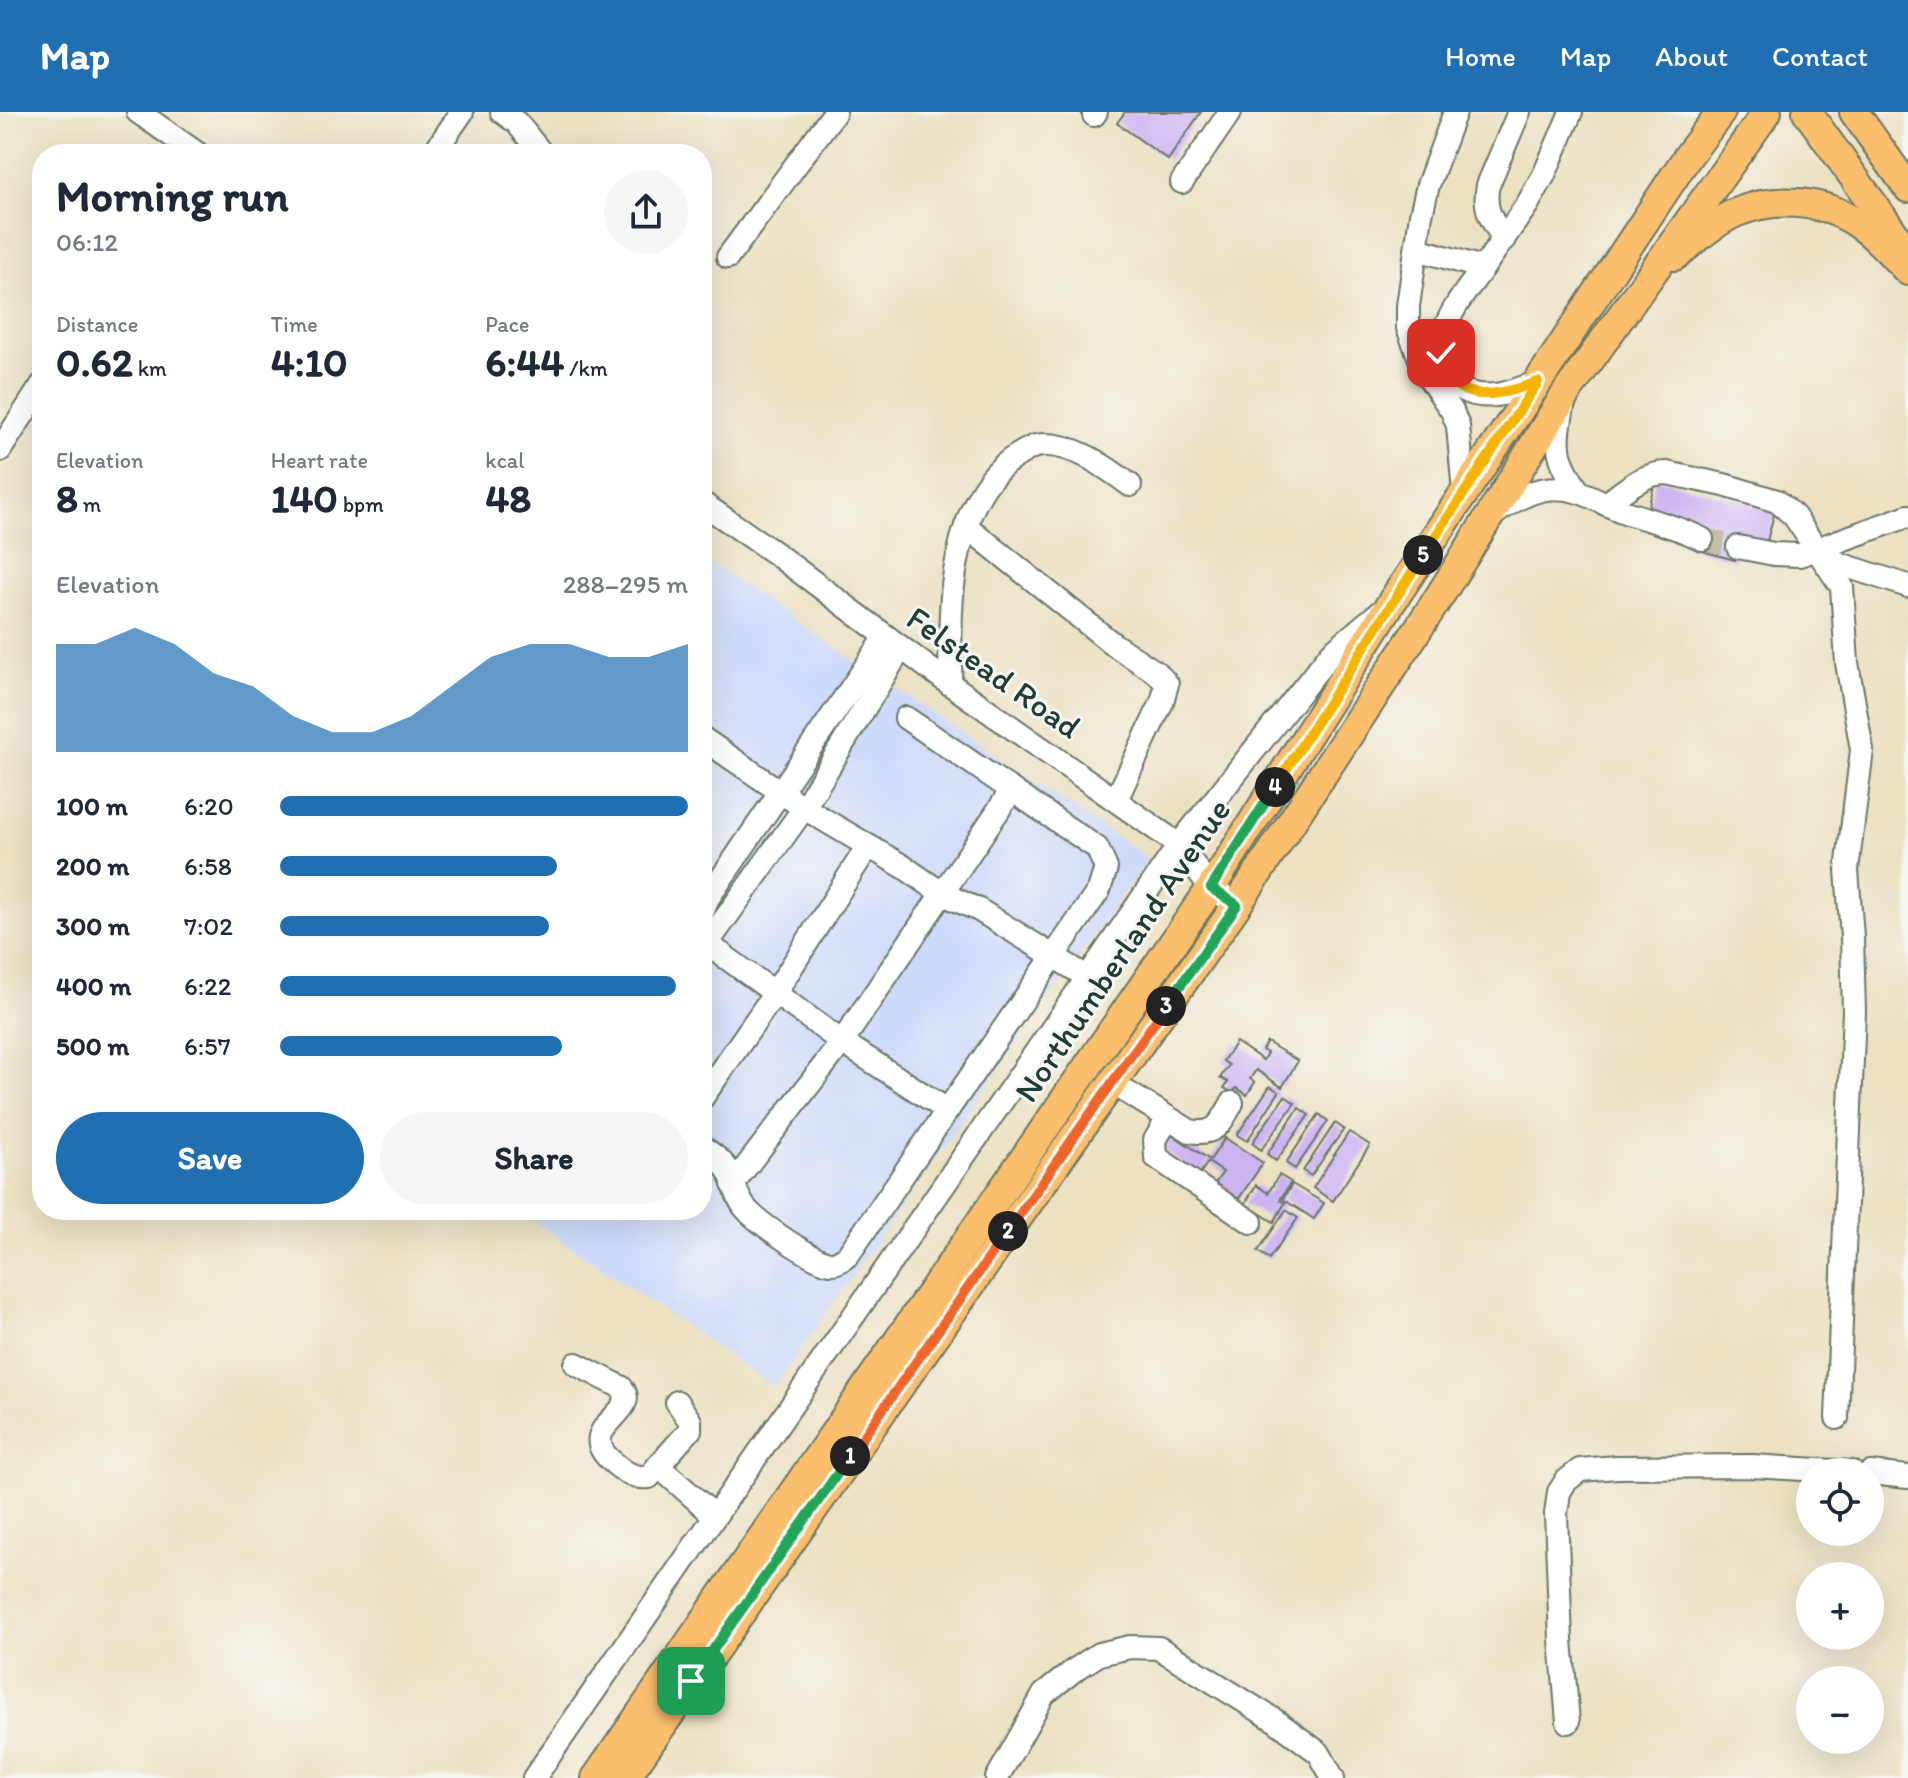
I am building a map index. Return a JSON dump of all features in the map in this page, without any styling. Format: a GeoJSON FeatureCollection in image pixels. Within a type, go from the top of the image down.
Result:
{"type":"FeatureCollection","features":[{"type":"Feature","properties":{"kind":"main road"},"geometry":{"type":"LineString","coordinates":[[1688,156],[1709,112]]}},
{"type":"Feature","properties":{"kind":"main road","name":"Northumberland Avenue"},"geometry":{"type":"LineString","coordinates":[[596,1778],[1211,888],[1391,603],[1688,156],[1721,112]]}},
{"type":"Feature","properties":{"kind":"main road","name":"Northumberland Avenue"},"geometry":{"type":"LineString","coordinates":[[625,1778],[1237,905],[1567,392],[1767,112]]}},
{"type":"Feature","properties":{"kind":"main road"},"geometry":{"type":"LineString","coordinates":[[1807,112],[1908,253]]}},
{"type":"Feature","properties":{"kind":"main road"},"geometry":{"type":"LineString","coordinates":[[1854,112],[1906,186]]}},
{"type":"Feature","properties":{"kind":"main road"},"geometry":{"type":"LineString","coordinates":[[1873,112],[1906,186]]}},
{"type":"Feature","properties":{"kind":"main road"},"geometry":{"type":"LineString","coordinates":[[1643,283],[1713,226],[1736,213],[1764,205],[1789,203],[1815,204],[1840,213],[1864,228],[1908,271]]}},
{"type":"Feature","properties":{"kind":"street"},"geometry":{"type":"LineString","coordinates":[[138,112],[184,144]]}},
{"type":"Feature","properties":{"kind":"street"},"geometry":{"type":"LineString","coordinates":[[440,144],[462,112]]}},
{"type":"Feature","properties":{"kind":"street"},"geometry":{"type":"LineString","coordinates":[[502,112],[517,123],[534,144]]}},
{"type":"Feature","properties":{"kind":"street"},"geometry":{"type":"LineString","coordinates":[[728,257],[835,112]]}},
{"type":"Feature","properties":{"kind":"street"},"geometry":{"type":"LineString","coordinates":[[1182,182],[1230,112]]}},
{"type":"Feature","properties":{"kind":"street"},"geometry":{"type":"LineString","coordinates":[[1455,112],[1428,185],[1421,215],[1408,306],[1408,328],[1425,372],[1452,411],[1458,426],[1464,492]]}},
{"type":"Feature","properties":{"kind":"street"},"geometry":{"type":"LineString","coordinates":[[1504,239],[1486,210],[1485,197],[1519,112]]}},
{"type":"Feature","properties":{"kind":"street"},"geometry":{"type":"LineString","coordinates":[[1538,382],[1496,395],[1479,394],[1452,384],[1444,370],[1441,353],[1447,323],[1544,175],[1571,112]]}},
{"type":"Feature","properties":{"kind":"street"},"geometry":{"type":"LineString","coordinates":[[1417,249],[1483,268]]}},
{"type":"Feature","properties":{"kind":"street"},"geometry":{"type":"LineString","coordinates":[[1567,392],[1560,422],[1559,454],[1563,470],[1579,492]]}},
{"type":"Feature","properties":{"kind":"street"},"geometry":{"type":"LineString","coordinates":[[0,450],[32,400]]}},
{"type":"Feature","properties":{"kind":"street"},"geometry":{"type":"LineString","coordinates":[[950,684],[953,587],[966,526],[979,496],[996,472],[1036,446],[1077,451],[1130,485]]}},
{"type":"Feature","properties":{"kind":"street"},"geometry":{"type":"LineString","coordinates":[[1606,504],[1646,476],[1656,473],[1724,485],[1777,501],[1794,516],[1842,587],[1847,663],[1862,750],[1847,870],[1854,1011],[1837,1418]]}},
{"type":"Feature","properties":{"kind":"street"},"geometry":{"type":"LineString","coordinates":[[1488,518],[1529,492],[1557,488],[1579,492],[1702,539]]}},
{"type":"Feature","properties":{"kind":"street","name":"Felstead Road"},"geometry":{"type":"LineString","coordinates":[[712,510],[950,684],[1179,845],[1211,888],[1237,905]]}},
{"type":"Feature","properties":{"kind":"street"},"geometry":{"type":"LineString","coordinates":[[1738,547],[1800,555],[1908,516]]}},
{"type":"Feature","properties":{"kind":"street"},"geometry":{"type":"LineString","coordinates":[[966,526],[1113,644],[1157,673],[1167,684],[1162,702],[1116,800]]}},
{"type":"Feature","properties":{"kind":"street"},"geometry":{"type":"LineString","coordinates":[[1817,550],[1840,564],[1908,586]]}},
{"type":"Feature","properties":{"kind":"street"},"geometry":{"type":"LineString","coordinates":[[534,1778],[1179,845],[1331,653],[1391,603]]}},
{"type":"Feature","properties":{"kind":"street"},"geometry":{"type":"LineString","coordinates":[[712,892],[780,793],[894,643]]}},
{"type":"Feature","properties":{"kind":"street"},"geometry":{"type":"LineString","coordinates":[[712,933],[804,808],[894,643]]}},
{"type":"Feature","properties":{"kind":"street"},"geometry":{"type":"LineString","coordinates":[[712,1154],[722,1162],[740,1202],[748,1212],[820,1260],[830,1263],[840,1261],[848,1255],[1099,890],[1106,868],[1097,848],[906,718]]}},
{"type":"Feature","properties":{"kind":"street"},"geometry":{"type":"LineString","coordinates":[[712,745],[780,793],[943,894],[979,910],[1087,977]]}},
{"type":"Feature","properties":{"kind":"street"},"geometry":{"type":"LineString","coordinates":[[733,1184],[842,1042],[1012,790]]}},
{"type":"Feature","properties":{"kind":"street"},"geometry":{"type":"LineString","coordinates":[[712,1084],[775,993],[868,846]]}},
{"type":"Feature","properties":{"kind":"street"},"geometry":{"type":"LineString","coordinates":[[736,858],[757,873]]}},
{"type":"Feature","properties":{"kind":"street"},"geometry":{"type":"LineString","coordinates":[[712,950],[842,1042],[947,1110]]}},
{"type":"Feature","properties":{"kind":"street"},"geometry":{"type":"LineString","coordinates":[[1112,1083],[1190,1131],[1203,1133],[1219,1126],[1232,1103]]}},
{"type":"Feature","properties":{"kind":"street"},"geometry":{"type":"LineString","coordinates":[[1168,1118],[1155,1140],[1156,1157],[1251,1222]]}},
{"type":"Feature","properties":{"kind":"street"},"geometry":{"type":"LineString","coordinates":[[576,1364],[626,1392],[627,1399],[598,1443],[603,1455],[630,1476],[649,1477],[690,1430],[690,1421],[677,1402]]}},
{"type":"Feature","properties":{"kind":"street"},"geometry":{"type":"LineString","coordinates":[[658,1466],[715,1516]]}},
{"type":"Feature","properties":{"kind":"street"},"geometry":{"type":"LineString","coordinates":[[1568,1722],[1556,1514],[1559,1492],[1566,1481],[1580,1470],[1617,1467],[1796,1469]]}},
{"type":"Feature","properties":{"kind":"street"},"geometry":{"type":"LineString","coordinates":[[1884,1474],[1908,1477]]}},
{"type":"Feature","properties":{"kind":"street"},"geometry":{"type":"LineString","coordinates":[[997,1778],[1044,1694],[1099,1654],[1130,1647],[1159,1648],[1188,1664],[1319,1753],[1333,1778]]}},
{"type":"Feature","properties":{"kind":"shaded area"},"geometry":{"type":"Polygon","coordinates":[[[712,565],[1148,858],[774,1387],[532,1220],[712,1220],[712,565]]]}},
{"type":"Feature","properties":{"kind":"building"},"geometry":{"type":"Polygon","coordinates":[[[1125,112],[1201,112],[1168,160],[1117,123],[1125,112]]]}},
{"type":"Feature","properties":{"kind":"building"},"geometry":{"type":"Polygon","coordinates":[[[1656,478],[1775,510],[1766,545],[1741,538],[1735,560],[1698,550],[1705,528],[1647,512],[1656,478]]]}},
{"type":"Feature","properties":{"kind":"building"},"geometry":{"type":"Polygon","coordinates":[[[1236,1042],[1263,1060],[1267,1053],[1262,1050],[1267,1042],[1298,1061],[1282,1087],[1256,1070],[1250,1079],[1255,1082],[1247,1095],[1236,1088],[1233,1093],[1224,1088],[1228,1082],[1220,1078],[1229,1065],[1223,1061],[1236,1042]]]}},
{"type":"Feature","properties":{"kind":"building"},"geometry":{"type":"Polygon","coordinates":[[[1270,1086],[1279,1092],[1247,1141],[1237,1135],[1270,1086]]]}},
{"type":"Feature","properties":{"kind":"building"},"geometry":{"type":"Polygon","coordinates":[[[1285,1096],[1295,1103],[1261,1150],[1252,1143],[1285,1096]]]}},
{"type":"Feature","properties":{"kind":"building"},"geometry":{"type":"Polygon","coordinates":[[[1299,1108],[1309,1115],[1276,1161],[1267,1154],[1299,1108]]]}},
{"type":"Feature","properties":{"kind":"building"},"geometry":{"type":"Polygon","coordinates":[[[1319,1114],[1328,1121],[1295,1169],[1286,1163],[1319,1114]]]}},
{"type":"Feature","properties":{"kind":"building"},"geometry":{"type":"Polygon","coordinates":[[[1335,1123],[1344,1129],[1311,1176],[1303,1171],[1335,1123]]]}},
{"type":"Feature","properties":{"kind":"building"},"geometry":{"type":"Polygon","coordinates":[[[1167,1131],[1210,1160],[1225,1138],[1263,1163],[1237,1201],[1214,1185],[1223,1172],[1208,1162],[1199,1175],[1157,1146],[1167,1131]]]}},
{"type":"Feature","properties":{"kind":"building"},"geometry":{"type":"Polygon","coordinates":[[[1349,1132],[1370,1145],[1333,1201],[1313,1188],[1349,1132]]]}},
{"type":"Feature","properties":{"kind":"building"},"geometry":{"type":"Polygon","coordinates":[[[1279,1175],[1291,1182],[1280,1200],[1285,1203],[1274,1222],[1245,1204],[1256,1185],[1268,1193],[1279,1175]]]}},
{"type":"Feature","properties":{"kind":"building"},"geometry":{"type":"Polygon","coordinates":[[[1292,1184],[1324,1203],[1314,1219],[1283,1199],[1292,1184]]]}},
{"type":"Feature","properties":{"kind":"building"},"geometry":{"type":"Polygon","coordinates":[[[1286,1210],[1298,1218],[1269,1259],[1258,1251],[1286,1210]]]}},
{"type":"Feature","properties":{"kind":"tunnel"},"geometry":{"type":"LineString","coordinates":[[1702,539],[1738,547]]}},
{"type":"Feature","properties":{"kind":"route"},"geometry":{"type":"LineString","coordinates":[[691,1681],[1237,905],[1211,888],[1391,603],[1538,382],[1496,395],[1464,390],[1452,384],[1444,370],[1441,353]]}}]}
